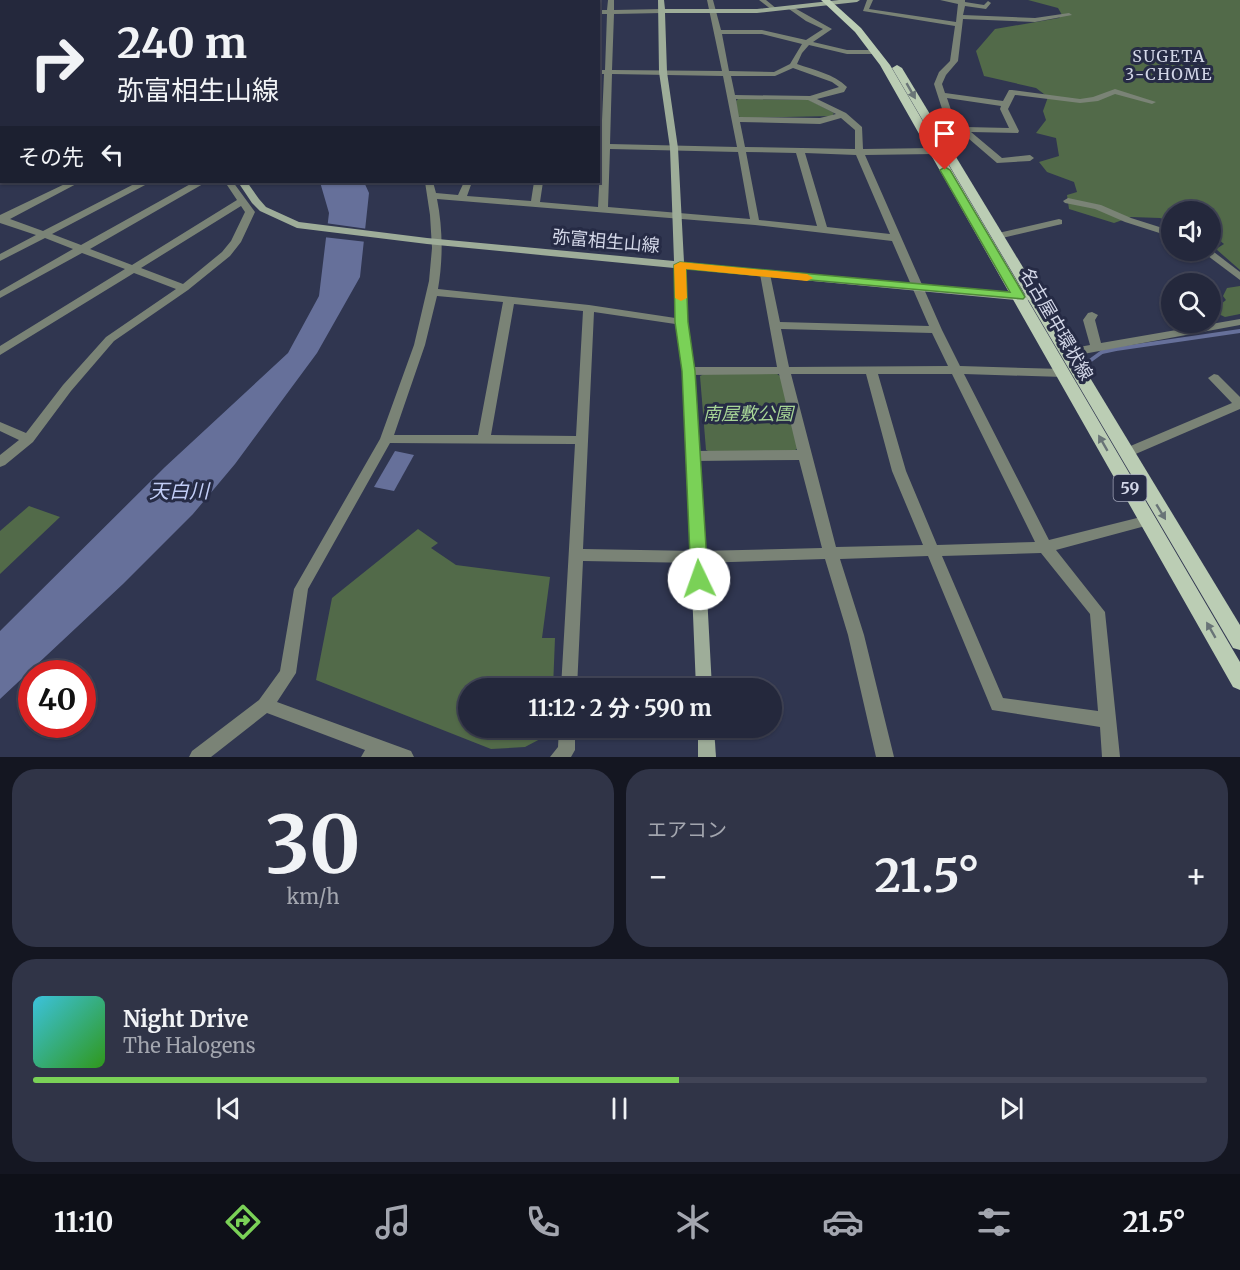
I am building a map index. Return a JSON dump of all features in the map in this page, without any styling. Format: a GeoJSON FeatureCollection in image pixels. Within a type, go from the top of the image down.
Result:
{"type":"FeatureCollection","features":[{"type":"Feature","properties":{"kind":"main road","name":"名古屋中環状線"},"geometry":{"type":"LineString","coordinates":[[831,2],[876,52],[934,151],[1027,298],[1067,353],[1240,642]]}},
{"type":"Feature","properties":{"kind":"main road","name":"名古屋中環状線"},"geometry":{"type":"LineString","coordinates":[[831,2],[877,40],[902,75],[998,236],[1063,373],[1240,681]]}},
{"type":"Feature","properties":{"kind":"street"},"geometry":{"type":"LineString","coordinates":[[603,209],[602,146],[609,72],[611,0]]}},
{"type":"Feature","properties":{"kind":"street"},"geometry":{"type":"LineString","coordinates":[[661,0],[663,72],[674,148],[682,322],[689,371],[704,678]]}},
{"type":"Feature","properties":{"kind":"street"},"geometry":{"type":"LineString","coordinates":[[710,0],[715,11],[717,32],[755,222]]}},
{"type":"Feature","properties":{"kind":"street"},"geometry":{"type":"LineString","coordinates":[[762,0],[774,9]]}},
{"type":"Feature","properties":{"kind":"street"},"geometry":{"type":"LineString","coordinates":[[600,12],[774,9],[857,0]]}},
{"type":"Feature","properties":{"kind":"street"},"geometry":{"type":"LineString","coordinates":[[870,0],[865,10],[959,21],[979,20],[992,15],[1035,20],[1069,15]]}},
{"type":"Feature","properties":{"kind":"street"},"geometry":{"type":"LineString","coordinates":[[943,0],[986,7],[988,3]]}},
{"type":"Feature","properties":{"kind":"street"},"geometry":{"type":"LineString","coordinates":[[962,2],[954,61],[942,74],[938,84],[949,117],[1000,161],[1030,158]]}},
{"type":"Feature","properties":{"kind":"street"},"geometry":{"type":"LineString","coordinates":[[791,8],[808,20],[828,28],[804,43],[797,52],[793,65]]}},
{"type":"Feature","properties":{"kind":"street"},"geometry":{"type":"LineString","coordinates":[[717,32],[762,32],[847,52],[876,52]]}},
{"type":"Feature","properties":{"kind":"street"},"geometry":{"type":"LineString","coordinates":[[600,72],[775,74],[793,65],[835,80],[843,87],[841,90],[810,98],[731,97]]}},
{"type":"Feature","properties":{"kind":"street"},"geometry":{"type":"LineString","coordinates":[[964,129],[1015,131],[1004,109],[1004,104],[1012,92],[1080,101],[1095,99],[1115,91],[1152,102]]}},
{"type":"Feature","properties":{"kind":"street"},"geometry":{"type":"LineString","coordinates":[[941,95],[1004,104]]}},
{"type":"Feature","properties":{"kind":"street"},"geometry":{"type":"LineString","coordinates":[[810,98],[843,115],[859,129],[859,152],[936,330],[1045,547],[1096,612],[1111,757]]}},
{"type":"Feature","properties":{"kind":"street"},"geometry":{"type":"LineString","coordinates":[[736,119],[819,121],[843,115]]}},
{"type":"Feature","properties":{"kind":"street"},"geometry":{"type":"LineString","coordinates":[[927,118],[949,117]]}},
{"type":"Feature","properties":{"kind":"street"},"geometry":{"type":"LineString","coordinates":[[602,146],[859,152],[934,151]]}},
{"type":"Feature","properties":{"kind":"street"},"geometry":{"type":"LineString","coordinates":[[800,151],[823,229]]}},
{"type":"Feature","properties":{"kind":"street"},"geometry":{"type":"LineString","coordinates":[[1,219],[73,183]]}},
{"type":"Feature","properties":{"kind":"street"},"geometry":{"type":"LineString","coordinates":[[0,258],[142,183]]}},
{"type":"Feature","properties":{"kind":"street"},"geometry":{"type":"LineString","coordinates":[[0,295],[198,183]]}},
{"type":"Feature","properties":{"kind":"street"},"geometry":{"type":"LineString","coordinates":[[0,462],[28,440],[110,339],[216,264],[236,242],[250,212],[230,183]]}},
{"type":"Feature","properties":{"kind":"street","name":"弥富相生山線"},"geometry":{"type":"LineString","coordinates":[[244,183],[263,209],[297,225],[433,241],[1027,298]]}},
{"type":"Feature","properties":{"kind":"street"},"geometry":{"type":"LineString","coordinates":[[198,757],[265,705],[288,673],[301,589],[386,439],[417,354],[434,292],[432,196],[429,183]]}},
{"type":"Feature","properties":{"kind":"street"},"geometry":{"type":"LineString","coordinates":[[461,198],[468,183]]}},
{"type":"Feature","properties":{"kind":"street"},"geometry":{"type":"LineString","coordinates":[[535,204],[539,183]]}},
{"type":"Feature","properties":{"kind":"street"},"geometry":{"type":"LineString","coordinates":[[432,196],[603,209],[678,218],[755,222],[896,238]]}},
{"type":"Feature","properties":{"kind":"street"},"geometry":{"type":"LineString","coordinates":[[0,351],[243,201]]}},
{"type":"Feature","properties":{"kind":"street"},"geometry":{"type":"LineString","coordinates":[[1068,201],[1098,207],[1161,230]]}},
{"type":"Feature","properties":{"kind":"street"},"geometry":{"type":"LineString","coordinates":[[1,219],[184,288]]}},
{"type":"Feature","properties":{"kind":"street"},"geometry":{"type":"LineString","coordinates":[[998,236],[1059,222]]}},
{"type":"Feature","properties":{"kind":"street"},"geometry":{"type":"LineString","coordinates":[[1219,261],[1240,277]]}},
{"type":"Feature","properties":{"kind":"street"},"geometry":{"type":"LineString","coordinates":[[765,274],[777,325],[784,371],[831,555],[856,635],[885,757]]}},
{"type":"Feature","properties":{"kind":"street"},"geometry":{"type":"LineString","coordinates":[[434,292],[589,308],[682,322]]}},
{"type":"Feature","properties":{"kind":"street"},"geometry":{"type":"LineString","coordinates":[[483,440],[509,300]]}},
{"type":"Feature","properties":{"kind":"street"},"geometry":{"type":"LineString","coordinates":[[569,678],[589,308]]}},
{"type":"Feature","properties":{"kind":"street"},"geometry":{"type":"LineString","coordinates":[[1092,315],[1089,320],[1097,348]]}},
{"type":"Feature","properties":{"kind":"street"},"geometry":{"type":"LineString","coordinates":[[1067,353],[1240,322]]}},
{"type":"Feature","properties":{"kind":"street"},"geometry":{"type":"LineString","coordinates":[[777,325],[936,330]]}},
{"type":"Feature","properties":{"kind":"street"},"geometry":{"type":"LineString","coordinates":[[689,371],[956,370],[1063,373]]}},
{"type":"Feature","properties":{"kind":"street"},"geometry":{"type":"LineString","coordinates":[[871,371],[899,471],[998,705],[1106,720]]}},
{"type":"Feature","properties":{"kind":"street"},"geometry":{"type":"LineString","coordinates":[[1126,453],[1240,404],[1214,378]]}},
{"type":"Feature","properties":{"kind":"street"},"geometry":{"type":"LineString","coordinates":[[0,426],[28,440]]}},
{"type":"Feature","properties":{"kind":"street"},"geometry":{"type":"LineString","coordinates":[[386,439],[582,440]]}},
{"type":"Feature","properties":{"kind":"street"},"geometry":{"type":"LineString","coordinates":[[694,456],[805,455]]}},
{"type":"Feature","properties":{"kind":"street"},"geometry":{"type":"LineString","coordinates":[[575,555],[698,557],[831,555],[1045,547],[1149,520]]}},
{"type":"Feature","properties":{"kind":"street"},"geometry":{"type":"LineString","coordinates":[[265,705],[376,752],[405,757]]}},
{"type":"Feature","properties":{"kind":"street"},"geometry":{"type":"LineString","coordinates":[[559,757],[566,750],[567,738]]}},
{"type":"Feature","properties":{"kind":"street"},"geometry":{"type":"LineString","coordinates":[[706,738],[707,757]]}},
{"type":"Feature","properties":{"kind":"green space"},"geometry":{"type":"Polygon","coordinates":[[[1028,0],[1240,0],[1240,270],[1221,253],[1221,246],[1224,244],[1221,242],[1221,201],[1161,201],[1161,218],[1131,217],[1114,223],[1069,209],[1067,195],[1077,192],[1074,182],[1047,172],[1039,162],[1059,156],[1056,138],[1036,133],[1046,120],[1043,111],[1048,97],[1036,88],[984,76],[976,51],[995,29],[1059,18],[1062,15],[1058,8],[1028,0]]]}},
{"type":"Feature","properties":{"kind":"green space"},"geometry":{"type":"Polygon","coordinates":[[[738,99],[809,100],[834,113],[832,116],[742,118],[738,116],[736,101],[738,99]]]}},
{"type":"Feature","properties":{"kind":"green space"},"geometry":{"type":"Polygon","coordinates":[[[1240,286],[1240,314],[1225,317],[1221,315],[1221,304],[1226,300],[1223,296],[1227,288],[1240,286]]]}},
{"type":"Feature","properties":{"kind":"green space","name":"南屋敷公園"},"geometry":{"type":"Polygon","coordinates":[[[776,373],[781,377],[798,448],[794,451],[712,453],[706,450],[700,376],[704,374],[776,373]]]}},
{"type":"Feature","properties":{"kind":"green space"},"geometry":{"type":"Polygon","coordinates":[[[29,506],[60,517],[0,574],[0,531],[29,506]]]}},
{"type":"Feature","properties":{"kind":"green space"},"geometry":{"type":"Polygon","coordinates":[[[418,529],[438,543],[431,548],[456,565],[550,577],[542,638],[555,638],[553,678],[458,678],[458,736],[316,680],[332,598],[418,529]]]}},
{"type":"Feature","properties":{"kind":"green space"},"geometry":{"type":"Polygon","coordinates":[[[463,738],[542,738],[525,747],[491,749],[463,738]]]}},
{"type":"Feature","properties":{"kind":"water","name":"天白川"},"geometry":{"type":"Polygon","coordinates":[[[320,183],[364,183],[369,193],[360,277],[317,353],[235,464],[193,514],[42,660],[18,660],[18,682],[0,699],[0,631],[165,467],[288,353],[319,296],[329,213],[320,183]]]}},
{"type":"Feature","properties":{"kind":"water"},"geometry":{"type":"Polygon","coordinates":[[[395,451],[414,455],[394,491],[374,487],[395,451]]]}},
{"type":"Feature","properties":{"kind":"pier"},"geometry":{"type":"Polygon","coordinates":[[[325,223],[368,229],[367,242],[323,237],[325,223]]]}},
{"type":"Feature","properties":{"kind":"waterway"},"geometry":{"type":"LineString","coordinates":[[1091,360],[1102,352],[1116,349],[1240,331]]}},
{"type":"Feature","properties":{"kind":"slow traffic"},"geometry":{"type":"LineString","coordinates":[[681,298],[680,265],[807,278]]}},
{"type":"Feature","properties":{"kind":"district","name":"SUGETA 3-CHOME"},"geometry":{"type":"Point","coordinates":[1169,65]}},
{"type":"Feature","properties":{"kind":"route"},"geometry":{"type":"LineString","coordinates":[[699,579],[689,371],[682,322],[680,265],[1019,297],[945,170]]}}]}
